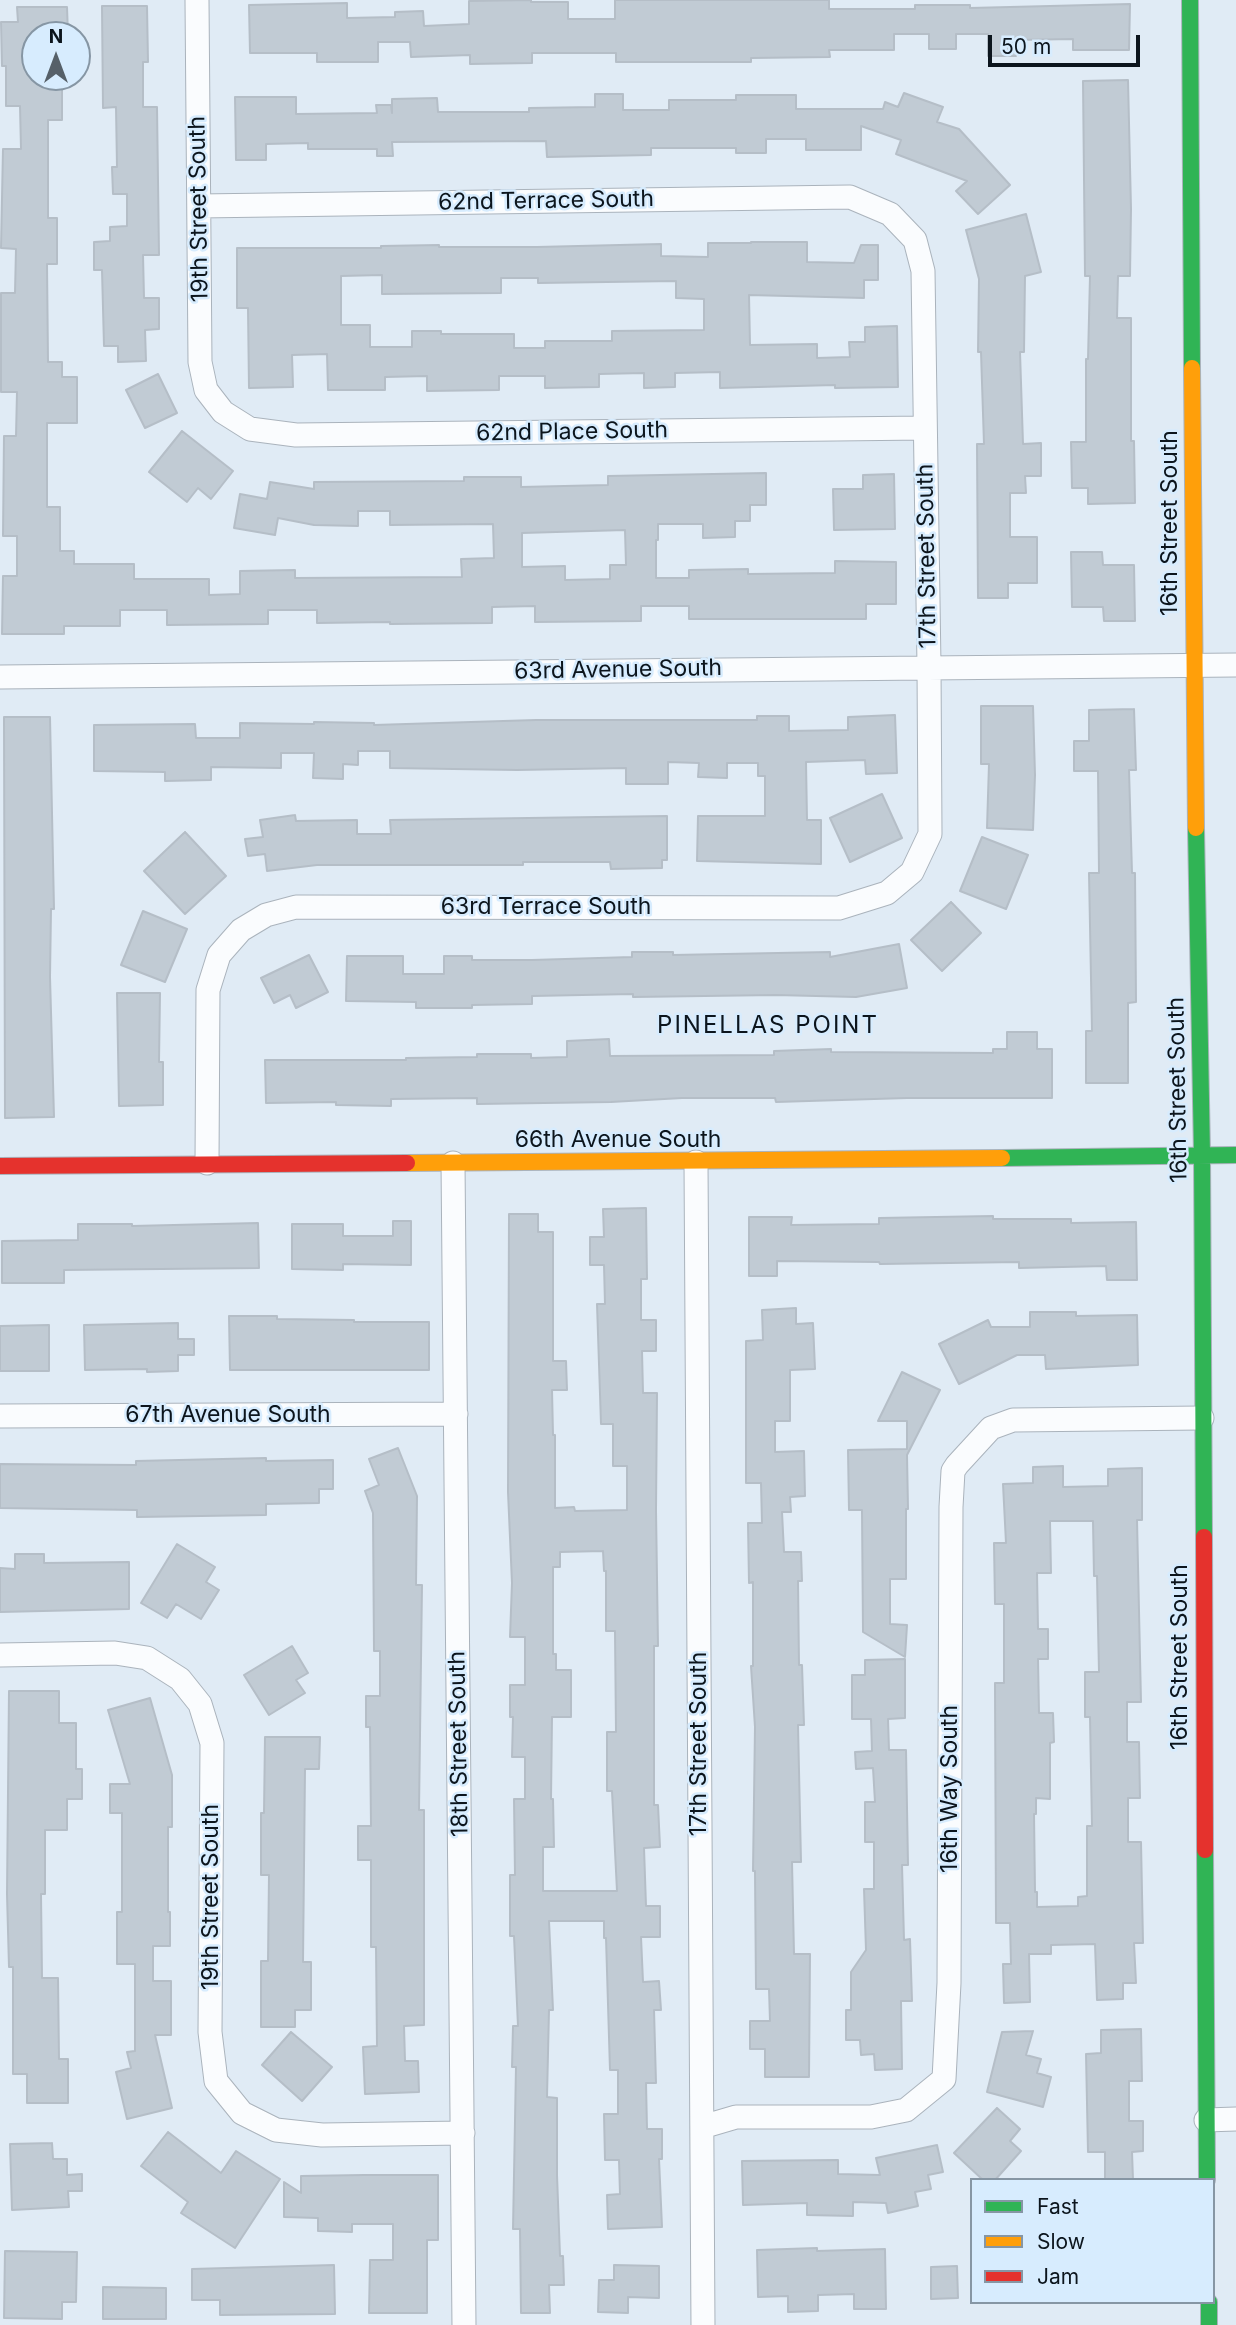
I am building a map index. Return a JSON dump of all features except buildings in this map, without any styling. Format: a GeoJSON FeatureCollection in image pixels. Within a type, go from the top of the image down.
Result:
{"type":"FeatureCollection","features":[{"type":"Feature","properties":{"kind":"street","name":"19th Street South"},"geometry":{"type":"LineString","coordinates":[[197,0],[201,362],[206,390],[223,412]]}},
{"type":"Feature","properties":{"kind":"street","name":"16th Street South"},"geometry":{"type":"LineString","coordinates":[[1190,0],[1193,665],[1202,1155],[1207,2178]]}},
{"type":"Feature","properties":{"kind":"street","name":"62nd Terrace South"},"geometry":{"type":"LineString","coordinates":[[199,206],[850,197],[890,214]]}},
{"type":"Feature","properties":{"kind":"street","name":"17th Street South"},"geometry":{"type":"LineString","coordinates":[[887,893],[912,872],[930,834],[923,271],[915,240],[890,214]]}},
{"type":"Feature","properties":{"kind":"street","name":"62nd Place South"},"geometry":{"type":"LineString","coordinates":[[223,412],[250,429],[296,435],[925,428]]}},
{"type":"Feature","properties":{"kind":"street","name":"63rd Avenue South"},"geometry":{"type":"LineString","coordinates":[[0,677],[1236,665]]}},
{"type":"Feature","properties":{"kind":"street","name":"63rd Terrace South"},"geometry":{"type":"LineString","coordinates":[[206,1163],[208,990],[219,955],[241,930],[266,915],[296,907],[839,908],[887,893]]}},
{"type":"Feature","properties":{"kind":"street","name":"66th Avenue South"},"geometry":{"type":"LineString","coordinates":[[0,1166],[696,1162],[1236,1155]]}},
{"type":"Feature","properties":{"kind":"street","name":"17th Street South"},"geometry":{"type":"LineString","coordinates":[[696,1162],[703,2325]]}},
{"type":"Feature","properties":{"kind":"street","name":"18th Street South"},"geometry":{"type":"LineString","coordinates":[[453,1163],[464,2325]]}},
{"type":"Feature","properties":{"kind":"street","name":"67th Avenue South"},"geometry":{"type":"LineString","coordinates":[[0,1416],[456,1414]]}},
{"type":"Feature","properties":{"kind":"street","name":"16th Way South"},"geometry":{"type":"LineString","coordinates":[[702,2127],[736,2117],[870,2117],[906,2110],[944,2079],[949,1983],[951,1507],[953,1471],[957,1465],[991,1428],[1013,1420],[1202,1418]]}},
{"type":"Feature","properties":{"kind":"street","name":"19th Street South"},"geometry":{"type":"LineString","coordinates":[[0,1654],[115,1653],[147,1658],[180,1679],[200,1704],[212,1743],[209,2032],[216,2081],[242,2113],[276,2130],[322,2136],[463,2133]]}},
{"type":"Feature","properties":{"kind":"street"},"geometry":{"type":"LineString","coordinates":[[1206,2120],[1236,2119]]}},
{"type":"Feature","properties":{"kind":"street"},"geometry":{"type":"LineString","coordinates":[[1209,2304],[1209,2325]]}},
{"type":"Feature","properties":{"kind":"traffic: fast"},"geometry":{"type":"LineString","coordinates":[[1190,0],[1192,368]]}},
{"type":"Feature","properties":{"kind":"traffic: fast"},"geometry":{"type":"LineString","coordinates":[[1196,828],[1202,1155],[1204,1537]]}},
{"type":"Feature","properties":{"kind":"traffic: fast"},"geometry":{"type":"LineString","coordinates":[[1002,1158],[1236,1155]]}},
{"type":"Feature","properties":{"kind":"traffic: fast"},"geometry":{"type":"LineString","coordinates":[[1205,1850],[1207,2178]]}},
{"type":"Feature","properties":{"kind":"traffic: fast"},"geometry":{"type":"LineString","coordinates":[[1209,2304],[1209,2325]]}},
{"type":"Feature","properties":{"kind":"traffic: slow"},"geometry":{"type":"LineString","coordinates":[[1192,368],[1196,828]]}},
{"type":"Feature","properties":{"kind":"traffic: slow"},"geometry":{"type":"LineString","coordinates":[[407,1163],[1002,1158]]}},
{"type":"Feature","properties":{"kind":"traffic: jam"},"geometry":{"type":"LineString","coordinates":[[0,1166],[407,1163]]}},
{"type":"Feature","properties":{"kind":"traffic: jam"},"geometry":{"type":"LineString","coordinates":[[1204,1537],[1205,1850]]}},
{"type":"Feature","properties":{"kind":"district","name":"PINELLAS POINT"},"geometry":{"type":"Point","coordinates":[768,1026]}}]}
